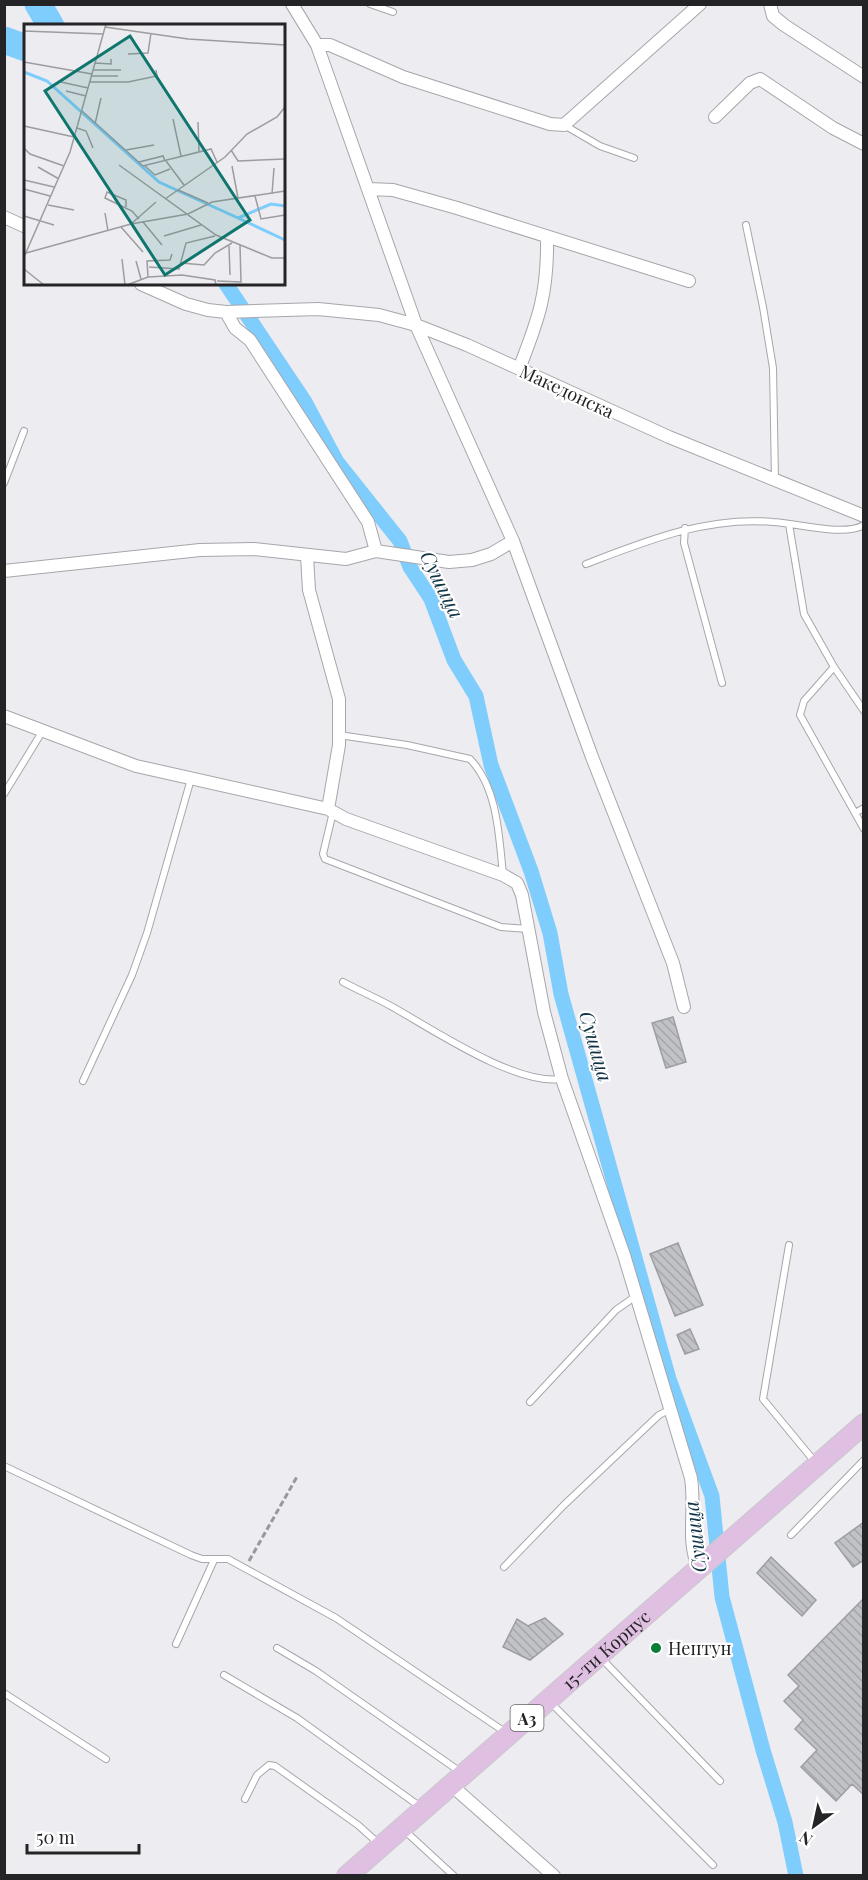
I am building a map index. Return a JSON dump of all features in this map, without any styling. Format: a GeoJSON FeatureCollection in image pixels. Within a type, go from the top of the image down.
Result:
{"type":"FeatureCollection","features":[{"type":"Feature","properties":{"kind":"main road","name":"15-ти Корпус"},"geometry":{"type":"LineString","coordinates":[[347,1875],[864,1424]]}},
{"type":"Feature","properties":{"kind":"street"},"geometry":{"type":"LineString","coordinates":[[292,4],[317,45],[416,325],[513,541],[592,757],[673,963],[684,1007]]}},
{"type":"Feature","properties":{"kind":"street"},"geometry":{"type":"LineString","coordinates":[[770,4],[773,16],[784,25],[864,77]]}},
{"type":"Feature","properties":{"kind":"street"},"geometry":{"type":"LineString","coordinates":[[317,45],[330,45],[404,77],[550,124],[564,125],[695,6]]}},
{"type":"Feature","properties":{"kind":"street"},"geometry":{"type":"LineString","coordinates":[[715,117],[750,83],[760,79],[833,128],[864,144]]}},
{"type":"Feature","properties":{"kind":"street"},"geometry":{"type":"LineString","coordinates":[[369,189],[393,190],[688,281]]}},
{"type":"Feature","properties":{"kind":"street"},"geometry":{"type":"LineString","coordinates":[[4,217],[24,226]]}},
{"type":"Feature","properties":{"kind":"street"},"geometry":{"type":"LineString","coordinates":[[519,369],[544,300],[548,237]]}},
{"type":"Feature","properties":{"kind":"street","name":"Македонска"},"geometry":{"type":"LineString","coordinates":[[143,285],[186,304],[226,312],[262,309],[318,309],[369,314],[416,325],[669,437],[864,516]]}},
{"type":"Feature","properties":{"kind":"street"},"geometry":{"type":"LineString","coordinates":[[226,312],[235,328],[250,340],[368,522],[376,552]]}},
{"type":"Feature","properties":{"kind":"street"},"geometry":{"type":"LineString","coordinates":[[4,571],[200,550],[255,549],[346,559],[376,552],[448,562],[472,560],[491,554],[513,541]]}},
{"type":"Feature","properties":{"kind":"street"},"geometry":{"type":"LineString","coordinates":[[307,556],[310,598],[339,699],[339,735],[331,811]]}},
{"type":"Feature","properties":{"kind":"street"},"geometry":{"type":"LineString","coordinates":[[4,716],[136,766],[331,811],[346,819],[512,878],[520,889],[544,1012],[562,1079],[583,1132],[637,1296],[691,1478],[695,1511],[691,1554],[703,1565]]}},
{"type":"Feature","properties":{"kind":"street"},"geometry":{"type":"LineString","coordinates":[[457,1779],[554,1875]]}},
{"type":"Feature","properties":{"kind":"lane"},"geometry":{"type":"LineString","coordinates":[[370,4],[393,12]]}},
{"type":"Feature","properties":{"kind":"lane"},"geometry":{"type":"LineString","coordinates":[[564,125],[600,146],[634,158]]}},
{"type":"Feature","properties":{"kind":"lane"},"geometry":{"type":"LineString","coordinates":[[746,225],[773,368],[775,480]]}},
{"type":"Feature","properties":{"kind":"lane"},"geometry":{"type":"LineString","coordinates":[[4,483],[24,431]]}},
{"type":"Feature","properties":{"kind":"lane"},"geometry":{"type":"LineString","coordinates":[[586,564],[685,528],[770,521],[839,529],[856,529],[864,525]]}},
{"type":"Feature","properties":{"kind":"lane"},"geometry":{"type":"LineString","coordinates":[[789,524],[804,614],[834,668],[864,711]]}},
{"type":"Feature","properties":{"kind":"lane"},"geometry":{"type":"LineString","coordinates":[[685,528],[684,543],[722,683]]}},
{"type":"Feature","properties":{"kind":"lane"},"geometry":{"type":"LineString","coordinates":[[834,668],[804,700],[800,716],[864,829]]}},
{"type":"Feature","properties":{"kind":"lane"},"geometry":{"type":"LineString","coordinates":[[4,794],[42,732]]}},
{"type":"Feature","properties":{"kind":"lane"},"geometry":{"type":"LineString","coordinates":[[339,735],[407,745],[471,759],[477,766],[492,797],[503,874]]}},
{"type":"Feature","properties":{"kind":"lane"},"geometry":{"type":"LineString","coordinates":[[83,1081],[124,992],[147,933],[191,779]]}},
{"type":"Feature","properties":{"kind":"lane"},"geometry":{"type":"LineString","coordinates":[[855,813],[864,808]]}},
{"type":"Feature","properties":{"kind":"lane"},"geometry":{"type":"LineString","coordinates":[[331,811],[323,854],[325,859],[501,927],[528,929]]}},
{"type":"Feature","properties":{"kind":"lane"},"geometry":{"type":"LineString","coordinates":[[343,982],[386,1003],[469,1050],[513,1070],[538,1079],[562,1079]]}},
{"type":"Feature","properties":{"kind":"lane"},"geometry":{"type":"LineString","coordinates":[[789,1245],[763,1399],[817,1465]]}},
{"type":"Feature","properties":{"kind":"lane"},"geometry":{"type":"LineString","coordinates":[[530,1402],[616,1310],[637,1296]]}},
{"type":"Feature","properties":{"kind":"lane"},"geometry":{"type":"LineString","coordinates":[[504,1567],[572,1497],[660,1415],[669,1410]]}},
{"type":"Feature","properties":{"kind":"lane"},"geometry":{"type":"LineString","coordinates":[[791,1535],[864,1460]]}},
{"type":"Feature","properties":{"kind":"lane"},"geometry":{"type":"LineString","coordinates":[[4,1466],[190,1555],[214,1560],[228,1559],[245,1568],[336,1618],[508,1734]]}},
{"type":"Feature","properties":{"kind":"lane"},"geometry":{"type":"LineString","coordinates":[[176,1644],[214,1560]]}},
{"type":"Feature","properties":{"kind":"lane"},"geometry":{"type":"LineString","coordinates":[[277,1648],[316,1671],[457,1779]]}},
{"type":"Feature","properties":{"kind":"lane"},"geometry":{"type":"LineString","coordinates":[[598,1656],[720,1781]]}},
{"type":"Feature","properties":{"kind":"lane"},"geometry":{"type":"LineString","coordinates":[[224,1675],[297,1718],[422,1809]]}},
{"type":"Feature","properties":{"kind":"lane"},"geometry":{"type":"LineString","coordinates":[[4,1693],[106,1759]]}},
{"type":"Feature","properties":{"kind":"lane"},"geometry":{"type":"LineString","coordinates":[[548,1700],[713,1865]]}},
{"type":"Feature","properties":{"kind":"lane"},"geometry":{"type":"LineString","coordinates":[[245,1799],[257,1775],[269,1765],[275,1766],[358,1825],[381,1846]]}},
{"type":"Feature","properties":{"kind":"lane"},"geometry":{"type":"LineString","coordinates":[[401,1828],[454,1875]]}},
{"type":"Feature","properties":{"kind":"path"},"geometry":{"type":"LineString","coordinates":[[245,1568],[298,1475]]}},
{"type":"Feature","properties":{"kind":"building"},"geometry":{"type":"Polygon","coordinates":[[[673,1017],[686,1062],[666,1068],[652,1023],[673,1017]]]}},
{"type":"Feature","properties":{"kind":"building"},"geometry":{"type":"Polygon","coordinates":[[[678,1243],[703,1305],[675,1316],[650,1254],[678,1243]]]}},
{"type":"Feature","properties":{"kind":"building"},"geometry":{"type":"Polygon","coordinates":[[[690,1329],[699,1349],[685,1354],[677,1335],[690,1329]]]}},
{"type":"Feature","properties":{"kind":"building"},"geometry":{"type":"Polygon","coordinates":[[[864,1522],[864,1560],[853,1567],[835,1543],[864,1522]]]}},
{"type":"Feature","properties":{"kind":"building"},"geometry":{"type":"Polygon","coordinates":[[[771,1557],[816,1600],[802,1616],[757,1573],[771,1557]]]}},
{"type":"Feature","properties":{"kind":"building"},"geometry":{"type":"Polygon","coordinates":[[[864,1598],[864,1795],[852,1784],[836,1801],[801,1767],[817,1750],[795,1729],[803,1720],[784,1701],[799,1686],[788,1675],[864,1598]]]}},
{"type":"Feature","properties":{"kind":"building"},"geometry":{"type":"Polygon","coordinates":[[[545,1618],[563,1634],[530,1660],[503,1647],[517,1619],[528,1626],[545,1618]]]}},
{"type":"Feature","properties":{"kind":"waterway"},"geometry":{"type":"LineString","coordinates":[[38,4],[50,24]]}},
{"type":"Feature","properties":{"kind":"waterway"},"geometry":{"type":"LineString","coordinates":[[4,40],[24,47]]}},
{"type":"Feature","properties":{"kind":"waterway","name":"Сушица"},"geometry":{"type":"LineString","coordinates":[[227,285],[305,402],[337,462],[400,541],[410,567],[431,599],[454,660],[476,696],[491,765],[531,871],[550,933],[561,994],[669,1379],[712,1496],[722,1597],[785,1822],[796,1876]]}},
{"type":"Feature","properties":{"kind":"place","name":"Нептун"},"geometry":{"type":"Point","coordinates":[656,1648]}}]}
